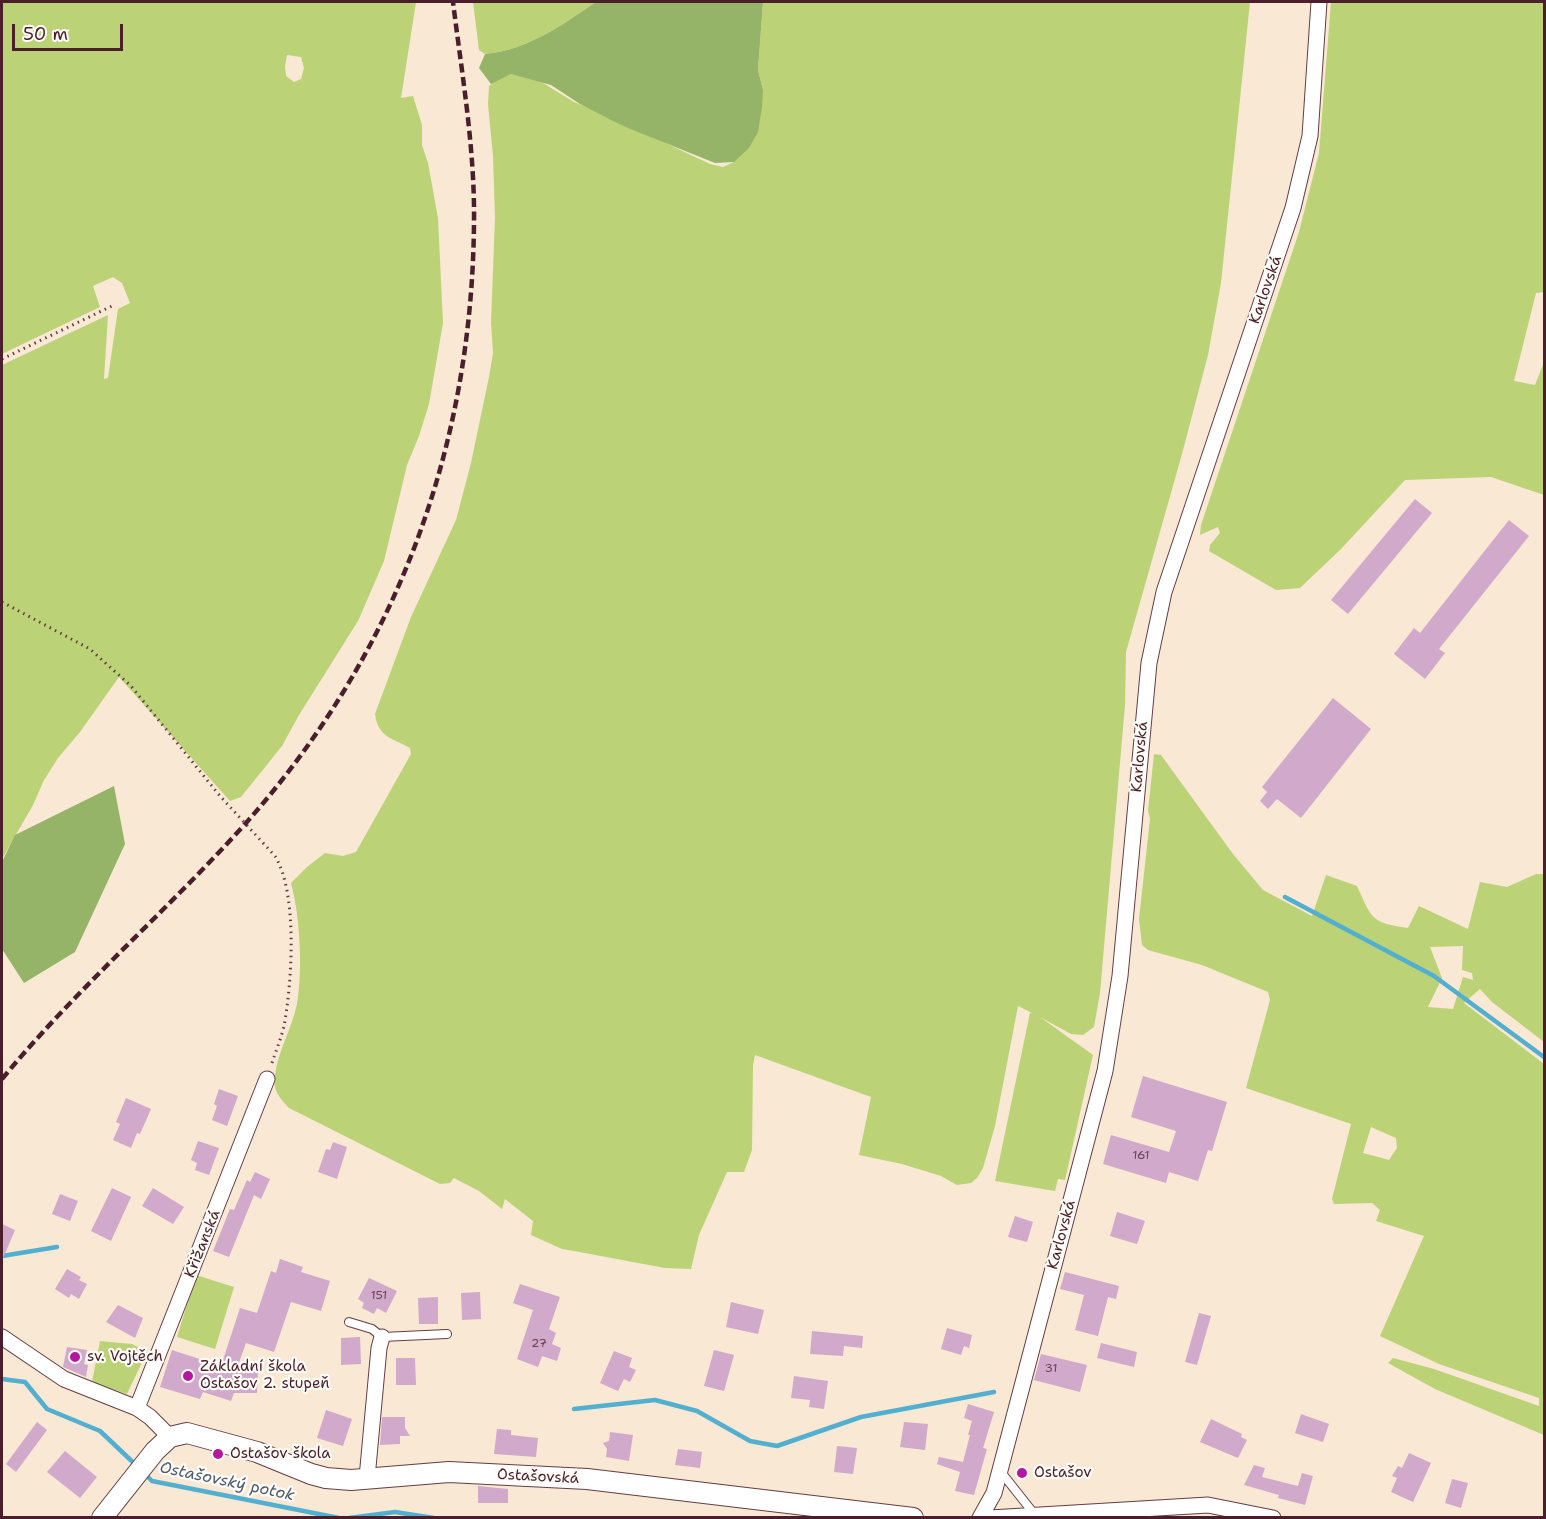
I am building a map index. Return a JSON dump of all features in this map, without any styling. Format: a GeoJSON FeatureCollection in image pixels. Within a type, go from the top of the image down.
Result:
{"type":"FeatureCollection","features":[{"type":"Feature","properties":{"kind":"street","name":"Karlovská"},"geometry":{"type":"LineString","coordinates":[[980,1518],[994,1493],[1105,1071],[1120,976],[1149,663],[1164,592],[1293,208],[1310,136],[1319,2]]}},
{"type":"Feature","properties":{"kind":"street","name":"Křižanská"},"geometry":{"type":"LineString","coordinates":[[137,1408],[267,1079]]}},
{"type":"Feature","properties":{"kind":"street"},"geometry":{"type":"LineString","coordinates":[[2,1337],[64,1379],[137,1408],[150,1417],[186,1430]]}},
{"type":"Feature","properties":{"kind":"street"},"geometry":{"type":"LineString","coordinates":[[367,1479],[379,1348],[382,1337]]}},
{"type":"Feature","properties":{"kind":"street"},"geometry":{"type":"LineString","coordinates":[[102,1518],[155,1451],[186,1430]]}},
{"type":"Feature","properties":{"kind":"street","name":"Ostašovská"},"geometry":{"type":"LineString","coordinates":[[186,1430],[257,1452],[326,1478],[351,1480],[449,1472],[587,1479],[913,1518]]}},
{"type":"Feature","properties":{"kind":"street"},"geometry":{"type":"LineString","coordinates":[[990,1518],[1208,1505],[1273,1518]]}},
{"type":"Feature","properties":{"kind":"lane"},"geometry":{"type":"LineString","coordinates":[[349,1322],[372,1329],[382,1337],[447,1334]]}},
{"type":"Feature","properties":{"kind":"lane"},"geometry":{"type":"LineString","coordinates":[[1000,1471],[1035,1515]]}},
{"type":"Feature","properties":{"kind":"path"},"geometry":{"type":"LineString","coordinates":[[2,359],[114,305]]}},
{"type":"Feature","properties":{"kind":"path"},"geometry":{"type":"LineString","coordinates":[[2,602],[90,649],[131,686],[220,796],[275,856],[282,868],[286,883],[290,929],[289,988],[283,1028],[267,1079]]}},
{"type":"Feature","properties":{"kind":"green space"},"geometry":{"type":"Polygon","coordinates":[[[2,2],[416,2],[401,98],[413,96],[422,125],[422,145],[428,163],[438,218],[443,323],[429,404],[407,465],[384,561],[358,621],[282,746],[241,797],[230,801],[119,677],[80,732],[58,758],[2,859],[2,365],[108,315],[104,379],[108,378],[118,309],[130,303],[122,283],[113,277],[93,286],[100,307],[2,354],[2,2]],[[287,55],[286,76],[294,82],[301,79],[304,68],[301,57],[287,55]]]}},
{"type":"Feature","properties":{"kind":"green space"},"geometry":{"type":"Polygon","coordinates":[[[473,2],[596,2],[557,28],[530,42],[501,52],[485,54],[479,50],[473,2]]]}},
{"type":"Feature","properties":{"kind":"green space"},"geometry":{"type":"Polygon","coordinates":[[[596,2],[763,2],[758,70],[763,90],[762,107],[758,132],[749,148],[734,162],[715,163],[623,126],[580,104],[551,85],[511,74],[491,84],[479,68],[485,54],[501,52],[530,42],[557,28],[596,2]]]}},
{"type":"Feature","properties":{"kind":"green space"},"geometry":{"type":"Polygon","coordinates":[[[763,2],[1250,2],[1221,283],[1208,355],[1126,652],[1125,705],[1100,993],[1094,1027],[1083,1035],[1071,1034],[1040,1017],[1093,1055],[1065,1180],[1058,1179],[1055,1191],[995,1181],[1030,1013],[1032,1013],[1018,1006],[995,1126],[983,1168],[971,1183],[957,1185],[941,1176],[902,1164],[859,1155],[871,1097],[755,1055],[752,1150],[744,1172],[727,1172],[699,1235],[691,1269],[665,1268],[562,1249],[531,1235],[533,1221],[505,1199],[502,1209],[479,1191],[454,1178],[450,1183],[440,1184],[289,1108],[277,1093],[274,1080],[279,1057],[295,1013],[299,990],[300,943],[291,883],[325,853],[343,856],[356,852],[411,754],[410,748],[387,736],[379,728],[375,714],[411,617],[456,520],[489,377],[493,353],[491,323],[495,218],[493,156],[488,104],[489,86],[498,79],[511,74],[530,78],[623,126],[644,133],[710,164],[723,167],[734,162],[763,90],[758,70],[763,2]]]}},
{"type":"Feature","properties":{"kind":"green space"},"geometry":{"type":"Polygon","coordinates":[[[1331,2],[1544,2],[1544,292],[1536,293],[1514,381],[1535,385],[1544,362],[1544,495],[1491,477],[1405,480],[1341,549],[1300,588],[1276,590],[1209,551],[1210,545],[1220,533],[1218,527],[1200,535],[1201,525],[1299,232],[1319,153],[1331,2]]]}},
{"type":"Feature","properties":{"kind":"green space"},"geometry":{"type":"Polygon","coordinates":[[[1154,754],[1161,755],[1233,854],[1263,890],[1312,916],[1326,875],[1357,886],[1374,918],[1387,924],[1408,928],[1419,906],[1468,929],[1480,882],[1507,887],[1536,874],[1544,874],[1544,1042],[1492,1002],[1480,989],[1464,1003],[1544,1064],[1544,1435],[1435,1389],[1388,1363],[1393,1358],[1434,1369],[1539,1406],[1539,1398],[1439,1364],[1380,1336],[1424,1236],[1376,1221],[1380,1210],[1372,1203],[1334,1204],[1332,1199],[1351,1124],[1246,1088],[1270,1000],[1268,992],[1202,965],[1148,950],[1142,945],[1139,919],[1150,819],[1148,811],[1154,754]],[[1463,946],[1430,947],[1442,978],[1428,1007],[1453,1009],[1463,977],[1473,980],[1472,973],[1462,970],[1463,946]],[[1371,1127],[1363,1153],[1389,1160],[1397,1148],[1396,1138],[1371,1127]]]}},
{"type":"Feature","properties":{"kind":"green space"},"geometry":{"type":"Polygon","coordinates":[[[114,786],[125,844],[75,952],[24,983],[2,949],[2,862],[15,835],[114,786]]]}},
{"type":"Feature","properties":{"kind":"green space"},"geometry":{"type":"Polygon","coordinates":[[[196,1275],[234,1287],[215,1349],[177,1337],[196,1275]]]}},
{"type":"Feature","properties":{"kind":"green space"},"geometry":{"type":"Polygon","coordinates":[[[100,1341],[132,1344],[147,1352],[127,1394],[92,1382],[100,1341]]]}},
{"type":"Feature","properties":{"kind":"building"},"geometry":{"type":"Polygon","coordinates":[[[1415,499],[1432,513],[1348,614],[1331,600],[1415,499]]]}},
{"type":"Feature","properties":{"kind":"building"},"geometry":{"type":"Polygon","coordinates":[[[1509,520],[1529,536],[1439,649],[1445,653],[1425,679],[1394,654],[1414,628],[1420,633],[1509,520]]]}},
{"type":"Feature","properties":{"kind":"building"},"geometry":{"type":"Polygon","coordinates":[[[1333,698],[1371,729],[1301,818],[1277,799],[1268,809],[1260,801],[1267,792],[1262,787],[1333,698]]]}},
{"type":"Feature","properties":{"kind":"building"},"geometry":{"type":"Polygon","coordinates":[[[1143,1076],[1227,1102],[1212,1151],[1208,1150],[1198,1181],[1169,1172],[1166,1183],[1103,1164],[1111,1135],[1169,1152],[1176,1131],[1131,1117],[1143,1076]]]}},
{"type":"Feature","properties":{"kind":"building"},"geometry":{"type":"Polygon","coordinates":[[[219,1089],[238,1096],[227,1126],[212,1120],[219,1089]]]}},
{"type":"Feature","properties":{"kind":"building"},"geometry":{"type":"Polygon","coordinates":[[[126,1098],[151,1109],[131,1148],[113,1140],[120,1124],[116,1122],[126,1098]]]}},
{"type":"Feature","properties":{"kind":"building"},"geometry":{"type":"Polygon","coordinates":[[[198,1141],[219,1148],[209,1175],[195,1170],[197,1163],[191,1160],[198,1141]]]}},
{"type":"Feature","properties":{"kind":"building"},"geometry":{"type":"Polygon","coordinates":[[[333,1142],[347,1147],[337,1179],[318,1172],[326,1149],[330,1150],[333,1142]]]}},
{"type":"Feature","properties":{"kind":"building"},"geometry":{"type":"Polygon","coordinates":[[[255,1172],[270,1179],[261,1199],[254,1195],[229,1257],[213,1251],[230,1209],[234,1210],[247,1180],[250,1182],[255,1172]]]}},
{"type":"Feature","properties":{"kind":"building"},"geometry":{"type":"Polygon","coordinates":[[[112,1188],[131,1197],[111,1241],[91,1231],[112,1188]]]}},
{"type":"Feature","properties":{"kind":"building"},"geometry":{"type":"Polygon","coordinates":[[[153,1188],[184,1207],[173,1224],[142,1206],[153,1188]]]}},
{"type":"Feature","properties":{"kind":"building"},"geometry":{"type":"Polygon","coordinates":[[[60,1194],[78,1201],[70,1221],[52,1214],[60,1194]]]}},
{"type":"Feature","properties":{"kind":"building"},"geometry":{"type":"Polygon","coordinates":[[[1117,1212],[1145,1221],[1137,1244],[1110,1236],[1117,1212]]]}},
{"type":"Feature","properties":{"kind":"building"},"geometry":{"type":"Polygon","coordinates":[[[1015,1216],[1033,1222],[1027,1242],[1008,1237],[1015,1216]]]}},
{"type":"Feature","properties":{"kind":"building"},"geometry":{"type":"Polygon","coordinates":[[[2,1224],[15,1230],[2,1261],[2,1224]]]}},
{"type":"Feature","properties":{"kind":"building"},"geometry":{"type":"Polygon","coordinates":[[[280,1259],[303,1267],[301,1272],[330,1281],[321,1311],[291,1302],[274,1352],[246,1343],[236,1371],[258,1371],[257,1393],[234,1393],[231,1401],[203,1392],[200,1399],[160,1387],[172,1350],[221,1366],[240,1308],[257,1313],[271,1271],[276,1273],[280,1259]]]}},
{"type":"Feature","properties":{"kind":"building"},"geometry":{"type":"Polygon","coordinates":[[[67,1269],[81,1277],[79,1280],[87,1284],[79,1299],[71,1294],[69,1298],[55,1289],[67,1269]]]}},
{"type":"Feature","properties":{"kind":"building"},"geometry":{"type":"Polygon","coordinates":[[[1065,1272],[1119,1286],[1116,1299],[1108,1297],[1098,1336],[1075,1330],[1084,1295],[1060,1289],[1065,1272]]]}},
{"type":"Feature","properties":{"kind":"building"},"geometry":{"type":"Polygon","coordinates":[[[369,1278],[397,1291],[386,1313],[377,1308],[374,1314],[362,1308],[364,1303],[358,1299],[369,1278]]]}},
{"type":"Feature","properties":{"kind":"building"},"geometry":{"type":"Polygon","coordinates":[[[520,1284],[560,1297],[549,1329],[556,1333],[552,1344],[561,1348],[557,1361],[542,1356],[538,1367],[517,1359],[533,1310],[513,1303],[520,1284]]]}},
{"type":"Feature","properties":{"kind":"building"},"geometry":{"type":"Polygon","coordinates":[[[480,1292],[481,1319],[462,1320],[461,1293],[480,1292]]]}},
{"type":"Feature","properties":{"kind":"building"},"geometry":{"type":"Polygon","coordinates":[[[438,1297],[438,1324],[419,1324],[418,1298],[438,1297]]]}},
{"type":"Feature","properties":{"kind":"building"},"geometry":{"type":"Polygon","coordinates":[[[731,1302],[764,1310],[758,1334],[726,1327],[731,1302]]]}},
{"type":"Feature","properties":{"kind":"building"},"geometry":{"type":"Polygon","coordinates":[[[118,1305],[143,1318],[135,1338],[106,1322],[118,1305]]]}},
{"type":"Feature","properties":{"kind":"building"},"geometry":{"type":"Polygon","coordinates":[[[1199,1313],[1211,1316],[1197,1365],[1185,1362],[1199,1313]]]}},
{"type":"Feature","properties":{"kind":"building"},"geometry":{"type":"Polygon","coordinates":[[[947,1328],[972,1335],[969,1348],[964,1346],[961,1355],[941,1349],[947,1328]]]}},
{"type":"Feature","properties":{"kind":"building"},"geometry":{"type":"Polygon","coordinates":[[[812,1331],[863,1336],[862,1348],[844,1346],[843,1356],[810,1354],[812,1331]]]}},
{"type":"Feature","properties":{"kind":"building"},"geometry":{"type":"Polygon","coordinates":[[[360,1337],[361,1364],[341,1365],[341,1338],[360,1337]]]}},
{"type":"Feature","properties":{"kind":"building"},"geometry":{"type":"Polygon","coordinates":[[[1101,1343],[1137,1352],[1134,1367],[1097,1358],[1101,1343]]]}},
{"type":"Feature","properties":{"kind":"building","name":"sv. Vojtěch"},"geometry":{"type":"Polygon","coordinates":[[[67,1347],[87,1350],[84,1364],[88,1365],[86,1377],[63,1367],[67,1347]]]}},
{"type":"Feature","properties":{"kind":"building"},"geometry":{"type":"Polygon","coordinates":[[[714,1350],[734,1355],[724,1391],[704,1386],[714,1350]]]}},
{"type":"Feature","properties":{"kind":"building"},"geometry":{"type":"Polygon","coordinates":[[[614,1351],[632,1358],[629,1367],[636,1370],[630,1382],[624,1379],[618,1391],[600,1383],[614,1351]]]}},
{"type":"Feature","properties":{"kind":"building"},"geometry":{"type":"Polygon","coordinates":[[[1041,1354],[1087,1365],[1080,1392],[1034,1380],[1041,1354]]]}},
{"type":"Feature","properties":{"kind":"building"},"geometry":{"type":"Polygon","coordinates":[[[396,1358],[415,1358],[416,1385],[396,1385],[396,1358]]]}},
{"type":"Feature","properties":{"kind":"building"},"geometry":{"type":"Polygon","coordinates":[[[794,1376],[828,1381],[824,1409],[809,1407],[810,1400],[791,1398],[794,1376]]]}},
{"type":"Feature","properties":{"kind":"building"},"geometry":{"type":"Polygon","coordinates":[[[968,1404],[994,1412],[983,1448],[987,1449],[974,1495],[955,1491],[960,1472],[937,1464],[939,1457],[963,1462],[972,1421],[964,1418],[968,1404]]]}},
{"type":"Feature","properties":{"kind":"building"},"geometry":{"type":"Polygon","coordinates":[[[326,1410],[352,1419],[343,1446],[317,1438],[326,1410]]]}},
{"type":"Feature","properties":{"kind":"building"},"geometry":{"type":"Polygon","coordinates":[[[1301,1414],[1329,1424],[1323,1442],[1295,1433],[1301,1414]]]}},
{"type":"Feature","properties":{"kind":"building"},"geometry":{"type":"Polygon","coordinates":[[[382,1417],[405,1417],[405,1428],[410,1436],[400,1436],[400,1444],[380,1445],[382,1417]]]}},
{"type":"Feature","properties":{"kind":"building"},"geometry":{"type":"Polygon","coordinates":[[[1211,1419],[1242,1434],[1241,1437],[1247,1440],[1238,1458],[1200,1442],[1211,1419]]]}},
{"type":"Feature","properties":{"kind":"building"},"geometry":{"type":"Polygon","coordinates":[[[37,1422],[47,1430],[16,1472],[6,1464],[37,1422]]]}},
{"type":"Feature","properties":{"kind":"building"},"geometry":{"type":"Polygon","coordinates":[[[904,1422],[928,1424],[925,1450],[900,1447],[904,1422]]]}},
{"type":"Feature","properties":{"kind":"building"},"geometry":{"type":"Polygon","coordinates":[[[497,1429],[511,1430],[511,1435],[538,1438],[536,1457],[494,1454],[497,1429]]]}},
{"type":"Feature","properties":{"kind":"building"},"geometry":{"type":"Polygon","coordinates":[[[610,1432],[633,1435],[629,1461],[606,1457],[607,1449],[603,1443],[609,1441],[610,1432]]]}},
{"type":"Feature","properties":{"kind":"building"},"geometry":{"type":"Polygon","coordinates":[[[837,1446],[857,1448],[853,1474],[834,1472],[837,1446]]]}},
{"type":"Feature","properties":{"kind":"building"},"geometry":{"type":"Polygon","coordinates":[[[678,1449],[702,1452],[700,1468],[675,1465],[678,1449]]]}},
{"type":"Feature","properties":{"kind":"building"},"geometry":{"type":"Polygon","coordinates":[[[65,1451],[97,1477],[80,1498],[47,1472],[65,1451]]]}},
{"type":"Feature","properties":{"kind":"building"},"geometry":{"type":"Polygon","coordinates":[[[1409,1453],[1431,1463],[1413,1502],[1391,1492],[1397,1478],[1392,1476],[1398,1466],[1402,1468],[1409,1453]]]}},
{"type":"Feature","properties":{"kind":"building"},"geometry":{"type":"Polygon","coordinates":[[[1254,1465],[1265,1468],[1262,1477],[1298,1486],[1302,1473],[1313,1476],[1305,1505],[1244,1485],[1254,1465]]]}},
{"type":"Feature","properties":{"kind":"building"},"geometry":{"type":"Polygon","coordinates":[[[1452,1479],[1468,1483],[1461,1508],[1445,1503],[1452,1479]]]}},
{"type":"Feature","properties":{"kind":"building"},"geometry":{"type":"Polygon","coordinates":[[[478,1486],[508,1489],[508,1503],[478,1503],[478,1486]]]}},
{"type":"Feature","properties":{"kind":"waterway"},"geometry":{"type":"LineString","coordinates":[[1285,897],[1434,976],[1544,1057]]}},
{"type":"Feature","properties":{"kind":"waterway"},"geometry":{"type":"LineString","coordinates":[[2,1256],[57,1247]]}},
{"type":"Feature","properties":{"kind":"waterway","name":"Ostašovský potok"},"geometry":{"type":"LineString","coordinates":[[2,1379],[25,1382],[47,1409],[100,1431],[138,1467]]}},
{"type":"Feature","properties":{"kind":"waterway"},"geometry":{"type":"LineString","coordinates":[[574,1409],[655,1400],[697,1411],[750,1441],[777,1446],[861,1417],[994,1392]]}},
{"type":"Feature","properties":{"kind":"waterway","name":"Ostašovský potok"},"geometry":{"type":"LineString","coordinates":[[144,1473],[152,1481],[339,1518]]}},
{"type":"Feature","properties":{"kind":"waterway","name":"Ostašovský potok"},"geometry":{"type":"LineString","coordinates":[[349,1518],[395,1512],[434,1518]]}},
{"type":"Feature","properties":{"kind":"railway"},"geometry":{"type":"LineString","coordinates":[[2,1079],[91,981],[216,856],[299,758],[345,690],[384,618],[416,544],[441,468],[459,388],[470,307],[474,195],[467,112],[453,2]]}},
{"type":"Feature","properties":{"kind":"place","name":"sv. Vojtěch"},"geometry":{"type":"Point","coordinates":[75,1357]}},
{"type":"Feature","properties":{"kind":"place","name":"Základní škola Ostašov 2. stupeň"},"geometry":{"type":"Point","coordinates":[188,1376]}},
{"type":"Feature","properties":{"kind":"place","name":"Ostašov škola"},"geometry":{"type":"Point","coordinates":[218,1454]}},
{"type":"Feature","properties":{"kind":"place","name":"Ostašov"},"geometry":{"type":"Point","coordinates":[1022,1473]}}]}
